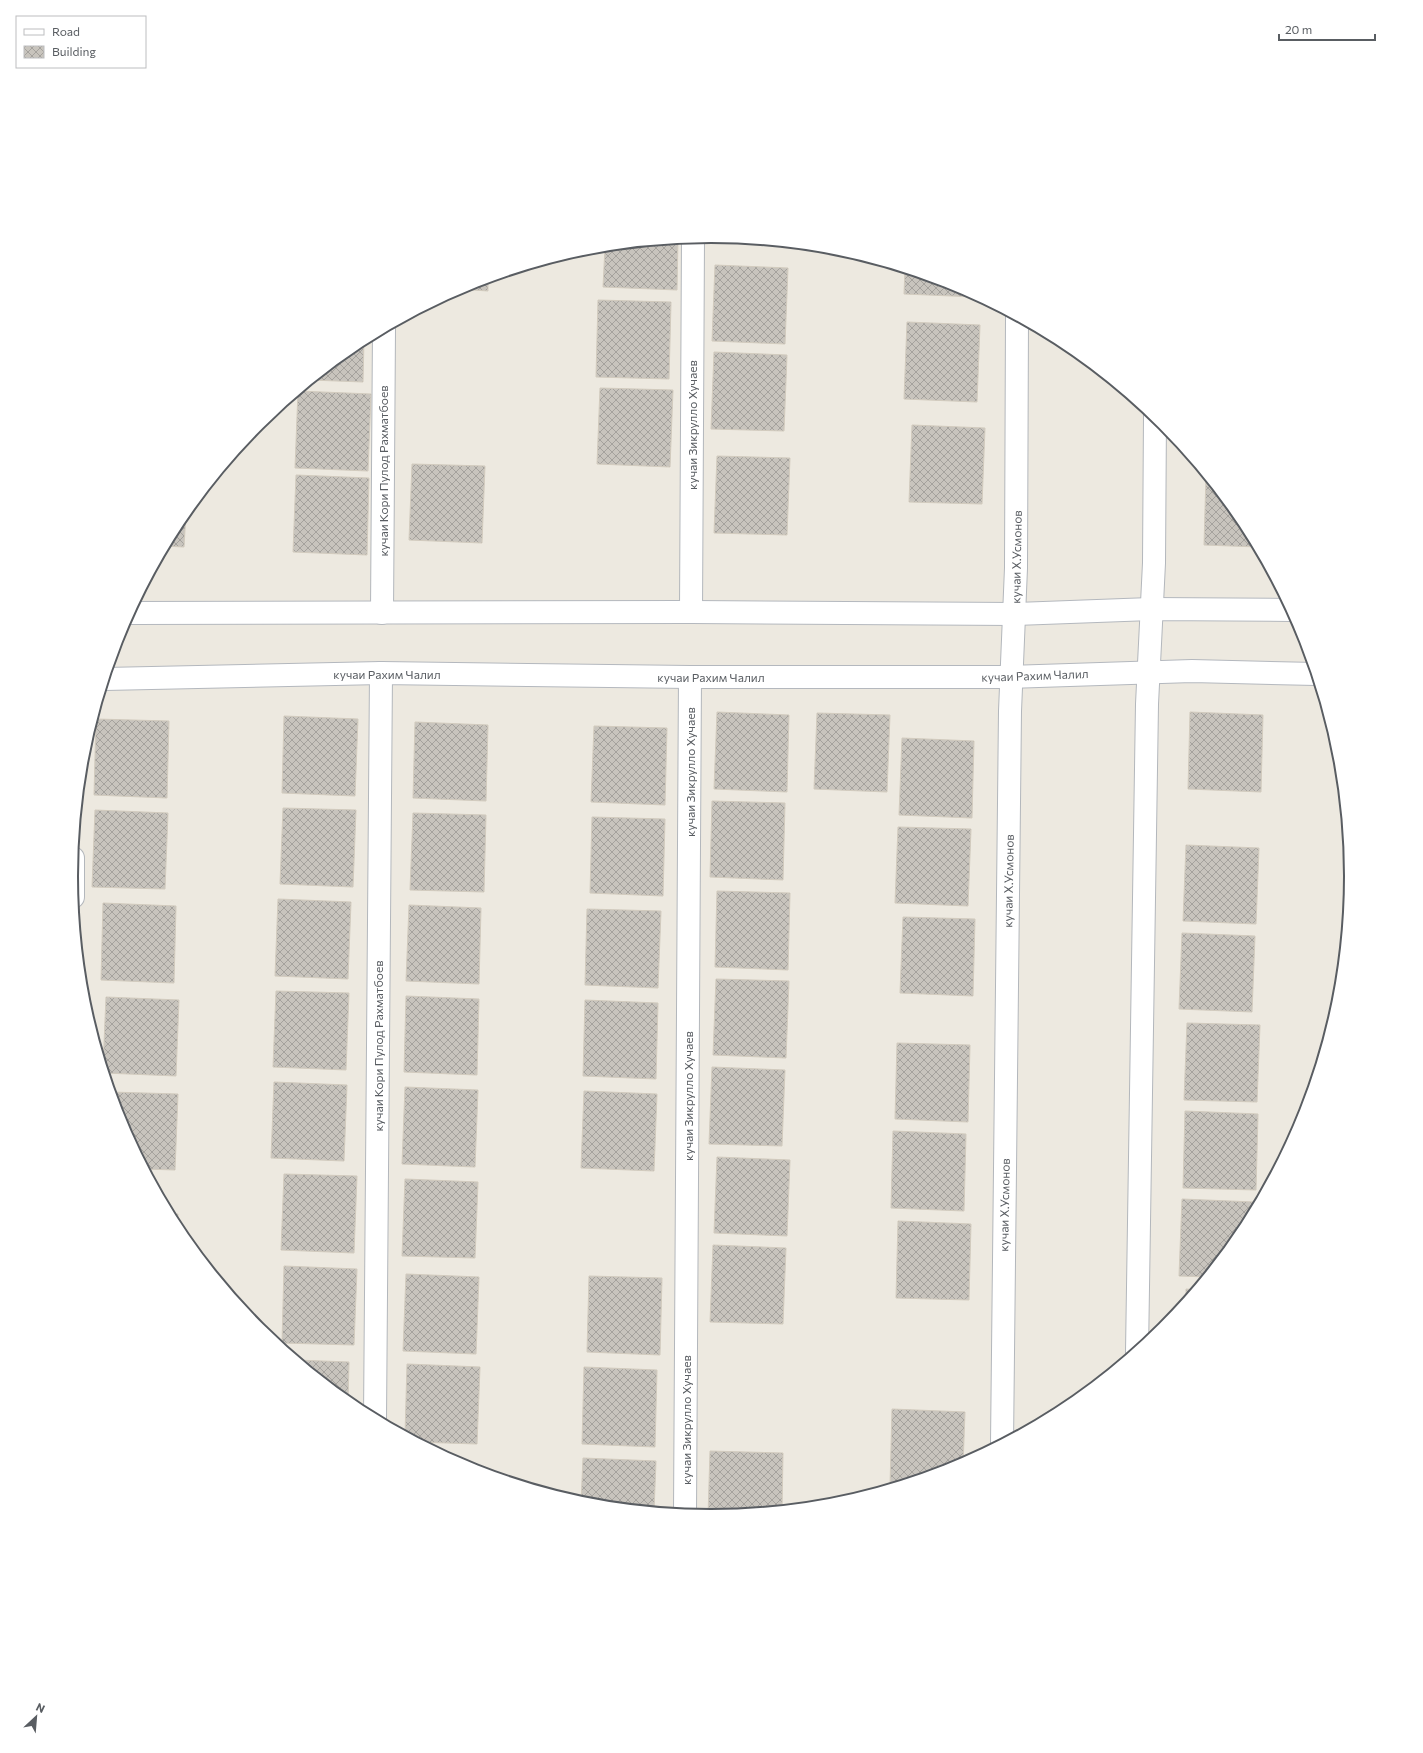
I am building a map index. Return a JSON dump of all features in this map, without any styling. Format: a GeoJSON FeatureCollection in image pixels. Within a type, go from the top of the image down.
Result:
{"type":"FeatureCollection","features":[{"type":"Feature","properties":{"kind":"street","name":"кучаи Зикрулло Хучаев"},"geometry":{"type":"LineString","coordinates":[[691,612],[693,243]]}},
{"type":"Feature","properties":{"kind":"street","name":"кучаи Х.Усмонов"},"geometry":{"type":"LineString","coordinates":[[1002,1439],[1010,711],[1015,614],[1017,322]]}},
{"type":"Feature","properties":{"kind":"street","name":"кучаи Кори Пулод Рахматбоев"},"geometry":{"type":"LineString","coordinates":[[382,613],[384,335]]}},
{"type":"Feature","properties":{"kind":"street"},"geometry":{"type":"LineString","coordinates":[[1137,1345],[1148,672],[1154,563],[1155,425]]}},
{"type":"Feature","properties":{"kind":"street"},"geometry":{"type":"LineString","coordinates":[[135,613],[691,612],[1015,614],[1151,609],[1286,610]]}},
{"type":"Feature","properties":{"kind":"street","name":"кучаи Рахим Чалил"},"geometry":{"type":"LineString","coordinates":[[110,679],[381,674],[690,677],[1012,676],[1148,672],[1311,674]]}},
{"type":"Feature","properties":{"kind":"street","name":"кучаи Кори Пулод Рахматбоев"},"geometry":{"type":"LineString","coordinates":[[375,1412],[381,674]]}},
{"type":"Feature","properties":{"kind":"street","name":"кучаи Зикрулло Хучаев"},"geometry":{"type":"LineString","coordinates":[[685,1509],[690,677]]}},
{"type":"Feature","properties":{"kind":"building"},"geometry":{"type":"Polygon","coordinates":[[[678,244],[677,290],[603,287],[605,252],[629,248],[678,244]]]}},
{"type":"Feature","properties":{"kind":"building"},"geometry":{"type":"Polygon","coordinates":[[[715,265],[788,268],[785,344],[712,341],[715,265]]]}},
{"type":"Feature","properties":{"kind":"building"},"geometry":{"type":"Polygon","coordinates":[[[905,274],[967,297],[904,294],[905,274]]]}},
{"type":"Feature","properties":{"kind":"building"},"geometry":{"type":"Polygon","coordinates":[[[488,284],[488,291],[472,290],[488,284]]]}},
{"type":"Feature","properties":{"kind":"building"},"geometry":{"type":"Polygon","coordinates":[[[598,300],[671,302],[669,379],[596,377],[598,300]]]}},
{"type":"Feature","properties":{"kind":"building"},"geometry":{"type":"Polygon","coordinates":[[[907,322],[980,325],[977,402],[904,399],[907,322]]]}},
{"type":"Feature","properties":{"kind":"building"},"geometry":{"type":"Polygon","coordinates":[[[364,348],[363,382],[318,380],[364,348]]]}},
{"type":"Feature","properties":{"kind":"building"},"geometry":{"type":"Polygon","coordinates":[[[714,352],[787,355],[784,431],[711,429],[714,352]]]}},
{"type":"Feature","properties":{"kind":"building"},"geometry":{"type":"Polygon","coordinates":[[[600,388],[673,390],[670,467],[597,464],[600,388]]]}},
{"type":"Feature","properties":{"kind":"building"},"geometry":{"type":"Polygon","coordinates":[[[305,391],[371,394],[368,471],[295,468],[298,397],[305,391]]]}},
{"type":"Feature","properties":{"kind":"building"},"geometry":{"type":"Polygon","coordinates":[[[912,425],[985,428],[982,504],[909,502],[912,425]]]}},
{"type":"Feature","properties":{"kind":"building"},"geometry":{"type":"Polygon","coordinates":[[[717,456],[790,458],[787,535],[714,533],[717,456]]]}},
{"type":"Feature","properties":{"kind":"building"},"geometry":{"type":"Polygon","coordinates":[[[412,464],[485,466],[482,543],[409,540],[412,464]]]}},
{"type":"Feature","properties":{"kind":"building"},"geometry":{"type":"Polygon","coordinates":[[[296,475],[369,478],[367,555],[293,552],[296,475]]]}},
{"type":"Feature","properties":{"kind":"building"},"geometry":{"type":"Polygon","coordinates":[[[1206,481],[1238,525],[1252,547],[1204,545],[1206,481]]]}},
{"type":"Feature","properties":{"kind":"building"},"geometry":{"type":"Polygon","coordinates":[[[185,525],[184,547],[172,546],[185,525]]]}},
{"type":"Feature","properties":{"kind":"building"},"geometry":{"type":"Polygon","coordinates":[[[717,712],[789,715],[787,792],[714,789],[717,712]]]}},
{"type":"Feature","properties":{"kind":"building"},"geometry":{"type":"Polygon","coordinates":[[[1190,712],[1263,715],[1261,792],[1188,789],[1190,712]]]}},
{"type":"Feature","properties":{"kind":"building"},"geometry":{"type":"Polygon","coordinates":[[[817,713],[890,715],[887,792],[814,789],[817,713]]]}},
{"type":"Feature","properties":{"kind":"building"},"geometry":{"type":"Polygon","coordinates":[[[284,716],[358,719],[355,796],[282,793],[284,716]]]}},
{"type":"Feature","properties":{"kind":"building"},"geometry":{"type":"Polygon","coordinates":[[[98,719],[169,721],[167,798],[94,795],[96,730],[98,719]]]}},
{"type":"Feature","properties":{"kind":"building"},"geometry":{"type":"Polygon","coordinates":[[[415,722],[488,725],[486,801],[413,798],[415,722]]]}},
{"type":"Feature","properties":{"kind":"building"},"geometry":{"type":"Polygon","coordinates":[[[594,726],[667,728],[665,805],[591,802],[594,726]]]}},
{"type":"Feature","properties":{"kind":"building"},"geometry":{"type":"Polygon","coordinates":[[[902,738],[974,741],[972,818],[899,815],[902,738]]]}},
{"type":"Feature","properties":{"kind":"building"},"geometry":{"type":"Polygon","coordinates":[[[712,801],[785,803],[783,880],[710,877],[712,801]]]}},
{"type":"Feature","properties":{"kind":"building"},"geometry":{"type":"Polygon","coordinates":[[[283,808],[356,810],[353,887],[280,884],[283,808]]]}},
{"type":"Feature","properties":{"kind":"building"},"geometry":{"type":"Polygon","coordinates":[[[95,810],[168,813],[165,889],[92,887],[95,810]]]}},
{"type":"Feature","properties":{"kind":"building"},"geometry":{"type":"Polygon","coordinates":[[[413,813],[486,815],[484,892],[410,890],[413,813]]]}},
{"type":"Feature","properties":{"kind":"building"},"geometry":{"type":"Polygon","coordinates":[[[592,817],[665,819],[663,896],[590,893],[592,817]]]}},
{"type":"Feature","properties":{"kind":"building"},"geometry":{"type":"Polygon","coordinates":[[[898,827],[971,829],[968,906],[895,903],[898,827]]]}},
{"type":"Feature","properties":{"kind":"building"},"geometry":{"type":"Polygon","coordinates":[[[1186,845],[1259,848],[1256,924],[1183,921],[1186,845]]]}},
{"type":"Feature","properties":{"kind":"building"},"geometry":{"type":"Polygon","coordinates":[[[717,891],[790,893],[788,970],[715,967],[717,891]]]}},
{"type":"Feature","properties":{"kind":"building"},"geometry":{"type":"Polygon","coordinates":[[[278,899],[351,902],[348,979],[275,976],[278,899]]]}},
{"type":"Feature","properties":{"kind":"building"},"geometry":{"type":"Polygon","coordinates":[[[103,903],[176,906],[174,983],[101,980],[103,903]]]}},
{"type":"Feature","properties":{"kind":"building"},"geometry":{"type":"Polygon","coordinates":[[[409,905],[481,908],[479,984],[406,981],[409,905]]]}},
{"type":"Feature","properties":{"kind":"building"},"geometry":{"type":"Polygon","coordinates":[[[587,909],[661,911],[658,988],[585,985],[587,909]]]}},
{"type":"Feature","properties":{"kind":"building"},"geometry":{"type":"Polygon","coordinates":[[[903,917],[975,919],[973,996],[900,993],[903,917]]]}},
{"type":"Feature","properties":{"kind":"building"},"geometry":{"type":"Polygon","coordinates":[[[1182,933],[1255,936],[1252,1012],[1179,1009],[1182,933]]]}},
{"type":"Feature","properties":{"kind":"building"},"geometry":{"type":"Polygon","coordinates":[[[716,979],[789,981],[786,1058],[713,1055],[716,979]]]}},
{"type":"Feature","properties":{"kind":"building"},"geometry":{"type":"Polygon","coordinates":[[[276,991],[349,993],[346,1070],[273,1067],[276,991]]]}},
{"type":"Feature","properties":{"kind":"building"},"geometry":{"type":"Polygon","coordinates":[[[406,996],[479,999],[477,1075],[404,1072],[406,996]]]}},
{"type":"Feature","properties":{"kind":"building"},"geometry":{"type":"Polygon","coordinates":[[[106,997],[179,1000],[176,1076],[110,1073],[104,1052],[106,997]]]}},
{"type":"Feature","properties":{"kind":"building"},"geometry":{"type":"Polygon","coordinates":[[[585,1000],[658,1003],[656,1079],[583,1076],[585,1000]]]}},
{"type":"Feature","properties":{"kind":"building"},"geometry":{"type":"Polygon","coordinates":[[[1187,1023],[1260,1025],[1257,1102],[1184,1100],[1187,1023]]]}},
{"type":"Feature","properties":{"kind":"building"},"geometry":{"type":"Polygon","coordinates":[[[897,1043],[970,1045],[968,1122],[895,1119],[897,1043]]]}},
{"type":"Feature","properties":{"kind":"building"},"geometry":{"type":"Polygon","coordinates":[[[712,1067],[785,1070],[782,1146],[709,1144],[712,1067]]]}},
{"type":"Feature","properties":{"kind":"building"},"geometry":{"type":"Polygon","coordinates":[[[274,1082],[347,1085],[344,1161],[271,1158],[274,1082]]]}},
{"type":"Feature","properties":{"kind":"building"},"geometry":{"type":"Polygon","coordinates":[[[405,1087],[478,1090],[475,1167],[402,1164],[405,1087]]]}},
{"type":"Feature","properties":{"kind":"building"},"geometry":{"type":"Polygon","coordinates":[[[584,1091],[657,1094],[654,1171],[581,1168],[584,1091]]]}},
{"type":"Feature","properties":{"kind":"building"},"geometry":{"type":"Polygon","coordinates":[[[116,1092],[178,1094],[175,1170],[150,1169],[126,1119],[116,1092]]]}},
{"type":"Feature","properties":{"kind":"building"},"geometry":{"type":"Polygon","coordinates":[[[1185,1111],[1258,1114],[1256,1190],[1183,1188],[1185,1111]]]}},
{"type":"Feature","properties":{"kind":"building"},"geometry":{"type":"Polygon","coordinates":[[[893,1131],[966,1134],[964,1211],[891,1208],[893,1131]]]}},
{"type":"Feature","properties":{"kind":"building"},"geometry":{"type":"Polygon","coordinates":[[[717,1157],[790,1160],[787,1236],[714,1233],[717,1157]]]}},
{"type":"Feature","properties":{"kind":"building"},"geometry":{"type":"Polygon","coordinates":[[[284,1174],[357,1176],[354,1253],[281,1250],[284,1174]]]}},
{"type":"Feature","properties":{"kind":"building"},"geometry":{"type":"Polygon","coordinates":[[[405,1179],[478,1182],[475,1258],[402,1256],[405,1179]]]}},
{"type":"Feature","properties":{"kind":"building"},"geometry":{"type":"Polygon","coordinates":[[[1182,1199],[1254,1202],[1238,1228],[1202,1277],[1179,1276],[1182,1199]]]}},
{"type":"Feature","properties":{"kind":"building"},"geometry":{"type":"Polygon","coordinates":[[[898,1221],[971,1224],[969,1300],[896,1298],[898,1221]]]}},
{"type":"Feature","properties":{"kind":"building"},"geometry":{"type":"Polygon","coordinates":[[[713,1245],[786,1248],[783,1324],[710,1322],[713,1245]]]}},
{"type":"Feature","properties":{"kind":"building"},"geometry":{"type":"Polygon","coordinates":[[[284,1266],[357,1269],[354,1345],[284,1343],[282,1341],[284,1266]]]}},
{"type":"Feature","properties":{"kind":"building"},"geometry":{"type":"Polygon","coordinates":[[[406,1274],[479,1277],[476,1354],[403,1351],[406,1274]]]}},
{"type":"Feature","properties":{"kind":"building"},"geometry":{"type":"Polygon","coordinates":[[[589,1276],[662,1278],[660,1355],[587,1352],[589,1276]]]}},
{"type":"Feature","properties":{"kind":"building"},"geometry":{"type":"Polygon","coordinates":[[[1186,1289],[1192,1290],[1188,1294],[1186,1296],[1186,1289]]]}},
{"type":"Feature","properties":{"kind":"building"},"geometry":{"type":"Polygon","coordinates":[[[303,1360],[349,1362],[348,1395],[303,1360]]]}},
{"type":"Feature","properties":{"kind":"building"},"geometry":{"type":"Polygon","coordinates":[[[407,1364],[480,1367],[477,1444],[426,1442],[405,1431],[407,1364]]]}},
{"type":"Feature","properties":{"kind":"building"},"geometry":{"type":"Polygon","coordinates":[[[584,1367],[657,1370],[655,1447],[582,1444],[584,1367]]]}},
{"type":"Feature","properties":{"kind":"building"},"geometry":{"type":"Polygon","coordinates":[[[892,1409],[965,1412],[963,1458],[890,1483],[892,1409]]]}},
{"type":"Feature","properties":{"kind":"building"},"geometry":{"type":"Polygon","coordinates":[[[710,1451],[783,1453],[782,1506],[753,1509],[708,1510],[710,1451]]]}},
{"type":"Feature","properties":{"kind":"building"},"geometry":{"type":"Polygon","coordinates":[[[583,1458],[656,1461],[654,1507],[629,1505],[581,1496],[583,1458]]]}}]}
